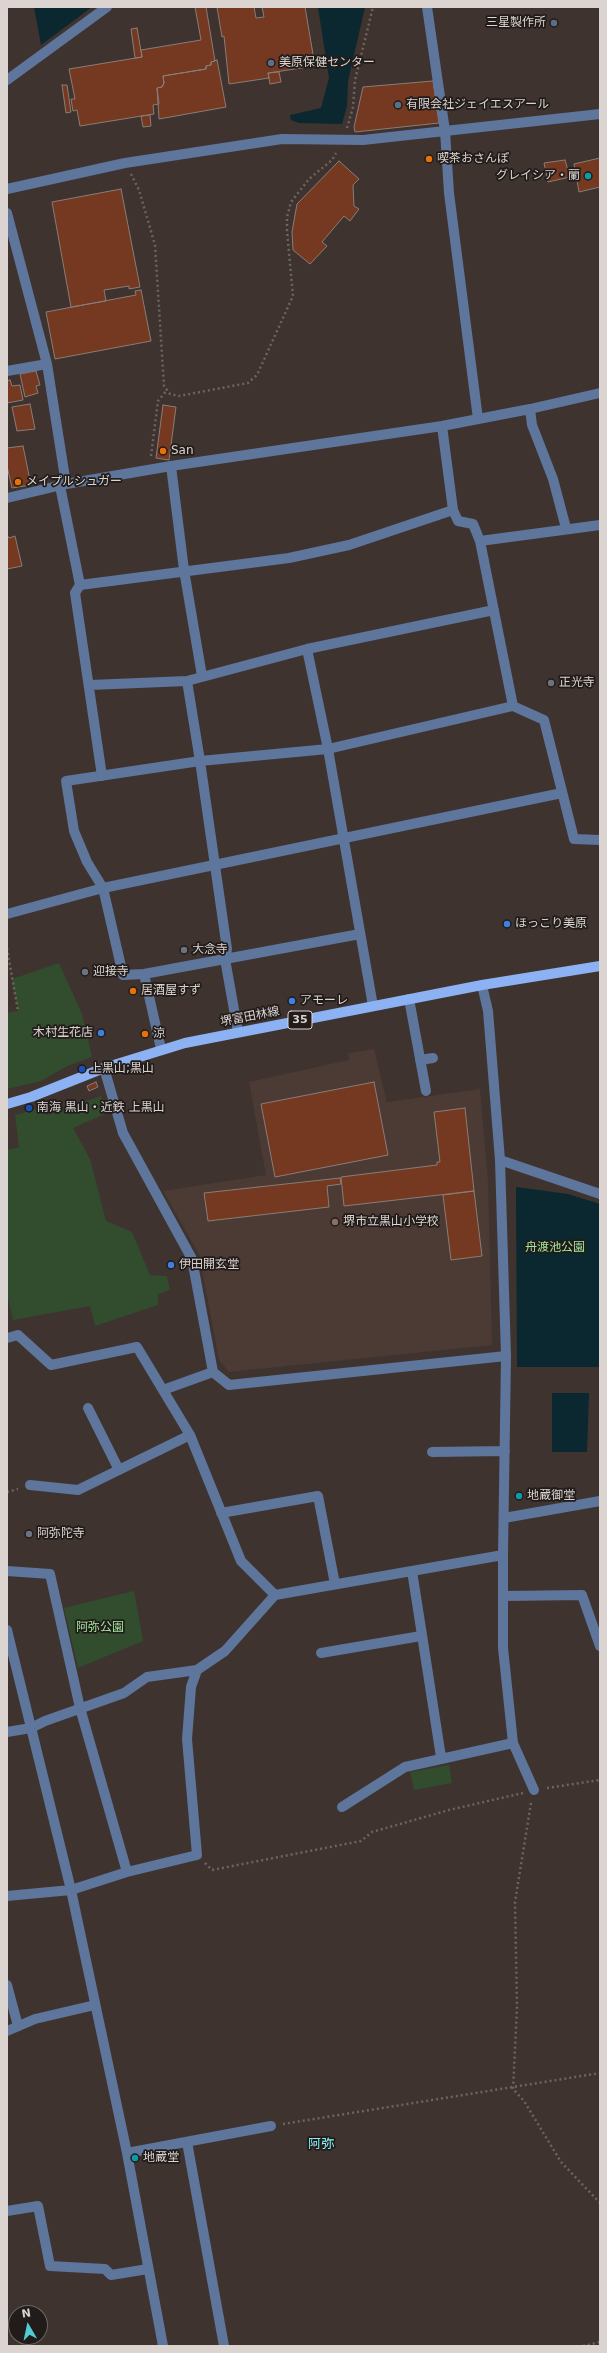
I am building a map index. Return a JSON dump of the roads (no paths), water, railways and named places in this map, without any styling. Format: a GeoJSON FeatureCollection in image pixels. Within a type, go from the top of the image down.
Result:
{"type":"FeatureCollection","features":[{"type":"Feature","properties":{"kind":"main road","name":"堺富田林線"},"geometry":{"type":"LineString","coordinates":[[7,1104],[31,1097],[104,1068],[161,1049],[238,1032],[482,985],[600,966]]}},
{"type":"Feature","properties":{"kind":"street"},"geometry":{"type":"LineString","coordinates":[[7,80],[107,7]]}},
{"type":"Feature","properties":{"kind":"street"},"geometry":{"type":"LineString","coordinates":[[427,7],[444,131],[449,193],[478,419]]}},
{"type":"Feature","properties":{"kind":"street"},"geometry":{"type":"LineString","coordinates":[[7,189],[126,163],[282,138],[341,141],[600,114]]}},
{"type":"Feature","properties":{"kind":"street"},"geometry":{"type":"LineString","coordinates":[[7,213],[46,364],[63,485],[80,584],[76,593],[102,776]]}},
{"type":"Feature","properties":{"kind":"street"},"geometry":{"type":"LineString","coordinates":[[7,371],[46,364]]}},
{"type":"Feature","properties":{"kind":"street"},"geometry":{"type":"LineString","coordinates":[[7,498],[63,485],[171,466],[442,426],[530,409],[600,393]]}},
{"type":"Feature","properties":{"kind":"street"},"geometry":{"type":"LineString","coordinates":[[530,409],[532,425],[553,479],[566,528]]}},
{"type":"Feature","properties":{"kind":"street"},"geometry":{"type":"LineString","coordinates":[[442,426],[453,510],[458,522],[473,524],[480,541],[513,706]]}},
{"type":"Feature","properties":{"kind":"street"},"geometry":{"type":"LineString","coordinates":[[171,466],[184,570],[202,676]]}},
{"type":"Feature","properties":{"kind":"street"},"geometry":{"type":"LineString","coordinates":[[80,584],[289,558],[342,547],[453,510]]}},
{"type":"Feature","properties":{"kind":"street"},"geometry":{"type":"LineString","coordinates":[[480,541],[566,528],[600,525]]}},
{"type":"Feature","properties":{"kind":"street"},"geometry":{"type":"LineString","coordinates":[[90,685],[187,680],[307,649],[494,610]]}},
{"type":"Feature","properties":{"kind":"street"},"geometry":{"type":"LineString","coordinates":[[307,649],[328,749],[372,1006]]}},
{"type":"Feature","properties":{"kind":"street"},"geometry":{"type":"LineString","coordinates":[[187,680],[227,949],[225,959],[238,1032]]}},
{"type":"Feature","properties":{"kind":"street"},"geometry":{"type":"LineString","coordinates":[[360,934],[144,974],[123,975],[104,888],[87,862],[74,831],[66,781],[200,761],[328,749],[513,706],[544,720],[574,839],[600,840]]}},
{"type":"Feature","properties":{"kind":"street"},"geometry":{"type":"LineString","coordinates":[[7,914],[104,888],[214,864],[343,839],[562,793]]}},
{"type":"Feature","properties":{"kind":"street"},"geometry":{"type":"LineString","coordinates":[[144,974],[161,1049]]}},
{"type":"Feature","properties":{"kind":"street"},"geometry":{"type":"LineString","coordinates":[[482,985],[488,1011],[500,1160],[506,1356],[503,1555],[504,1648],[513,1743],[534,1790]]}},
{"type":"Feature","properties":{"kind":"street"},"geometry":{"type":"LineString","coordinates":[[409,999],[426,1092]]}},
{"type":"Feature","properties":{"kind":"street"},"geometry":{"type":"LineString","coordinates":[[420,1060],[432,1058]]}},
{"type":"Feature","properties":{"kind":"street"},"geometry":{"type":"LineString","coordinates":[[104,1068],[123,1133],[192,1259],[213,1372],[229,1385],[506,1356]]}},
{"type":"Feature","properties":{"kind":"street"},"geometry":{"type":"LineString","coordinates":[[500,1160],[600,1194]]}},
{"type":"Feature","properties":{"kind":"street"},"geometry":{"type":"LineString","coordinates":[[7,1338],[18,1335],[51,1365],[137,1347],[190,1435],[240,1561],[275,1594]]}},
{"type":"Feature","properties":{"kind":"street"},"geometry":{"type":"LineString","coordinates":[[163,1390],[213,1372]]}},
{"type":"Feature","properties":{"kind":"street"},"geometry":{"type":"LineString","coordinates":[[88,1408],[119,1470]]}},
{"type":"Feature","properties":{"kind":"street"},"geometry":{"type":"LineString","coordinates":[[30,1485],[78,1490],[190,1435]]}},
{"type":"Feature","properties":{"kind":"street"},"geometry":{"type":"LineString","coordinates":[[432,1452],[505,1451]]}},
{"type":"Feature","properties":{"kind":"street"},"geometry":{"type":"LineString","coordinates":[[221,1513],[318,1496],[335,1584]]}},
{"type":"Feature","properties":{"kind":"street"},"geometry":{"type":"LineString","coordinates":[[504,1518],[600,1501]]}},
{"type":"Feature","properties":{"kind":"street"},"geometry":{"type":"LineString","coordinates":[[7,1732],[31,1728],[80,1708],[124,1693],[147,1677],[197,1670],[226,1651],[275,1594],[503,1555]]}},
{"type":"Feature","properties":{"kind":"street"},"geometry":{"type":"LineString","coordinates":[[7,1571],[50,1574],[80,1708],[127,1872]]}},
{"type":"Feature","properties":{"kind":"street"},"geometry":{"type":"LineString","coordinates":[[412,1571],[441,1758]]}},
{"type":"Feature","properties":{"kind":"street"},"geometry":{"type":"LineString","coordinates":[[503,1596],[582,1595],[600,1646]]}},
{"type":"Feature","properties":{"kind":"street"},"geometry":{"type":"LineString","coordinates":[[7,1630],[71,1890],[127,2153],[163,2346]]}},
{"type":"Feature","properties":{"kind":"street"},"geometry":{"type":"LineString","coordinates":[[321,1653],[421,1636]]}},
{"type":"Feature","properties":{"kind":"street"},"geometry":{"type":"LineString","coordinates":[[7,1896],[71,1890],[127,1872],[197,1855],[187,1739],[191,1687],[197,1670]]}},
{"type":"Feature","properties":{"kind":"street"},"geometry":{"type":"LineString","coordinates":[[342,1807],[405,1767],[513,1743]]}},
{"type":"Feature","properties":{"kind":"street"},"geometry":{"type":"LineString","coordinates":[[7,1985],[18,2026]]}},
{"type":"Feature","properties":{"kind":"street"},"geometry":{"type":"LineString","coordinates":[[7,2031],[35,2019],[95,2004]]}},
{"type":"Feature","properties":{"kind":"street"},"geometry":{"type":"LineString","coordinates":[[127,2153],[271,2126]]}},
{"type":"Feature","properties":{"kind":"street"},"geometry":{"type":"LineString","coordinates":[[187,2142],[224,2346]]}},
{"type":"Feature","properties":{"kind":"street"},"geometry":{"type":"LineString","coordinates":[[7,2211],[38,2206],[50,2266],[105,2269],[110,2275],[148,2269]]}},
{"type":"Feature","properties":{"kind":"water"},"geometry":{"type":"Polygon","coordinates":[[[34,7],[92,7],[41,45],[34,7]]]}},
{"type":"Feature","properties":{"kind":"water"},"geometry":{"type":"Polygon","coordinates":[[[318,7],[365,7],[348,81],[347,106],[342,124],[299,123],[291,120],[290,115],[321,108],[329,78],[318,7]]]}},
{"type":"Feature","properties":{"kind":"water","name":"舟渡池公園"},"geometry":{"type":"Polygon","coordinates":[[[516,1187],[568,1194],[600,1204],[600,1367],[517,1367],[516,1187]]]}},
{"type":"Feature","properties":{"kind":"water"},"geometry":{"type":"Polygon","coordinates":[[[552,1393],[589,1393],[587,1452],[552,1452],[552,1393]]]}},
{"type":"Feature","properties":{"kind":"place","name":"三星製作所"},"geometry":{"type":"Point","coordinates":[554,23]}},
{"type":"Feature","properties":{"kind":"place","name":"美原保健センター"},"geometry":{"type":"Point","coordinates":[271,63]}},
{"type":"Feature","properties":{"kind":"place","name":"有限会社ジェイエスアール"},"geometry":{"type":"Point","coordinates":[398,105]}},
{"type":"Feature","properties":{"kind":"place","name":"喫茶おさんぽ"},"geometry":{"type":"Point","coordinates":[429,159]}},
{"type":"Feature","properties":{"kind":"place","name":"グレイシア・蘭"},"geometry":{"type":"Point","coordinates":[588,176]}},
{"type":"Feature","properties":{"kind":"place","name":"San"},"geometry":{"type":"Point","coordinates":[163,451]}},
{"type":"Feature","properties":{"kind":"place","name":"メイプルシュガー"},"geometry":{"type":"Point","coordinates":[18,482]}},
{"type":"Feature","properties":{"kind":"place","name":"正光寺"},"geometry":{"type":"Point","coordinates":[551,683]}},
{"type":"Feature","properties":{"kind":"place","name":"ほっこり美原"},"geometry":{"type":"Point","coordinates":[507,924]}},
{"type":"Feature","properties":{"kind":"place","name":"大念寺"},"geometry":{"type":"Point","coordinates":[184,950]}},
{"type":"Feature","properties":{"kind":"place","name":"迎接寺"},"geometry":{"type":"Point","coordinates":[85,972]}},
{"type":"Feature","properties":{"kind":"place","name":"居酒屋すず"},"geometry":{"type":"Point","coordinates":[133,991]}},
{"type":"Feature","properties":{"kind":"place","name":"アモーレ"},"geometry":{"type":"Point","coordinates":[292,1001]}},
{"type":"Feature","properties":{"kind":"place","name":"木村生花店"},"geometry":{"type":"Point","coordinates":[101,1033]}},
{"type":"Feature","properties":{"kind":"place","name":"涼"},"geometry":{"type":"Point","coordinates":[145,1034]}},
{"type":"Feature","properties":{"kind":"place","name":"上黒山;黒山"},"geometry":{"type":"Point","coordinates":[82,1069]}},
{"type":"Feature","properties":{"kind":"place","name":"南海 黒山・近鉄 上黒山"},"geometry":{"type":"Point","coordinates":[29,1108]}},
{"type":"Feature","properties":{"kind":"place","name":"堺市立黒山小学校"},"geometry":{"type":"Point","coordinates":[335,1222]}},
{"type":"Feature","properties":{"kind":"place","name":"伊田開玄堂"},"geometry":{"type":"Point","coordinates":[171,1265]}},
{"type":"Feature","properties":{"kind":"place","name":"地蔵御堂"},"geometry":{"type":"Point","coordinates":[519,1496]}},
{"type":"Feature","properties":{"kind":"place","name":"阿弥陀寺"},"geometry":{"type":"Point","coordinates":[29,1534]}},
{"type":"Feature","properties":{"kind":"place","name":"地蔵堂"},"geometry":{"type":"Point","coordinates":[135,2158]}},
{"type":"Feature","properties":{"kind":"district","name":"阿弥"},"geometry":{"type":"Point","coordinates":[321,2145]}},
{"type":"Feature","properties":{"kind":"park label","name":"阿弥公園"},"geometry":{"type":"Point","coordinates":[100,1628]}}]}
